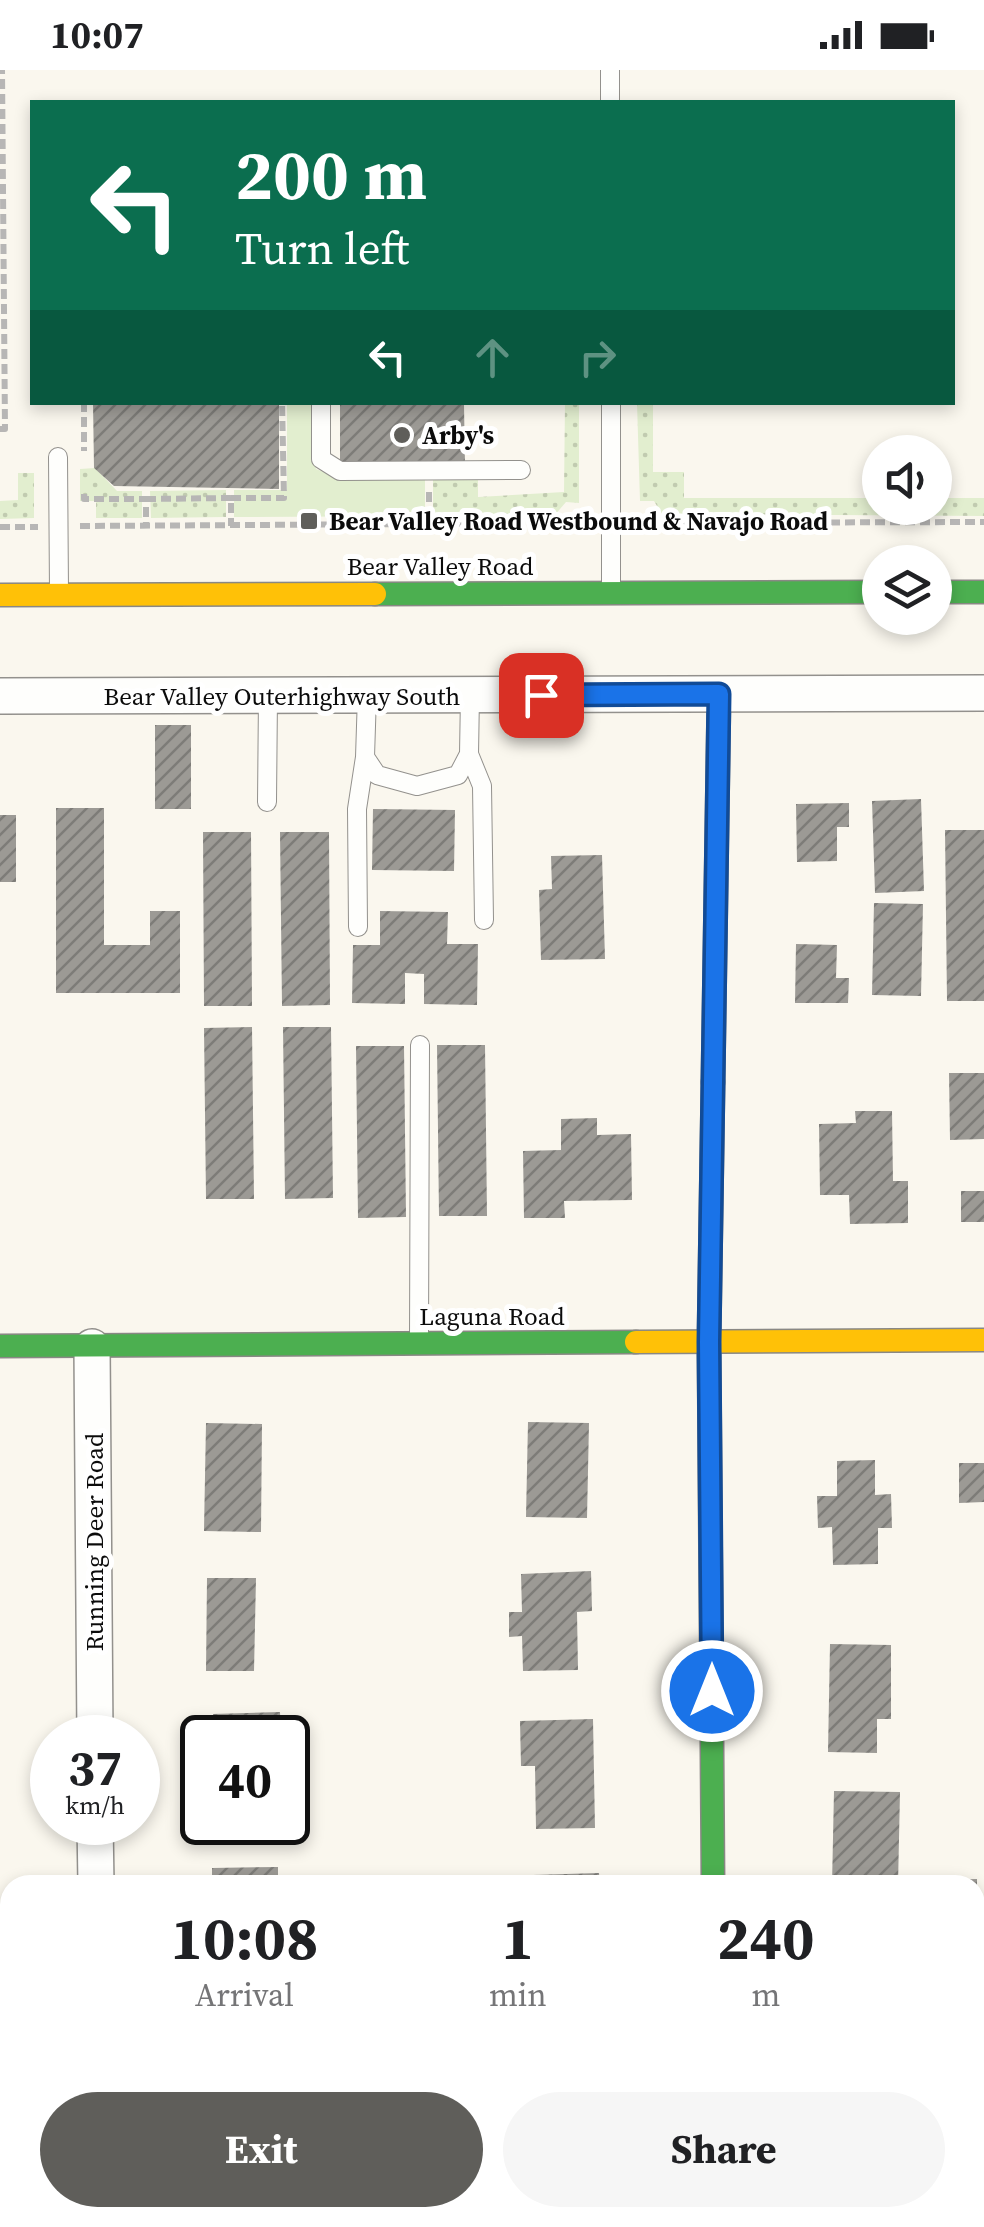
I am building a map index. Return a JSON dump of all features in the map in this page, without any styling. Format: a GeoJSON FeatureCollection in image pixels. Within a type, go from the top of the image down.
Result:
{"type":"FeatureCollection","features":[{"type":"Feature","properties":{"kind":"street","name":"Bear Valley Road"},"geometry":{"type":"LineString","coordinates":[[0,595],[862,592]]}},
{"type":"Feature","properties":{"kind":"street"},"geometry":{"type":"LineString","coordinates":[[952,592],[984,592]]}},
{"type":"Feature","properties":{"kind":"street","name":"Bear Valley Outerhighway South"},"geometry":{"type":"LineString","coordinates":[[0,696],[984,693]]}},
{"type":"Feature","properties":{"kind":"street"},"geometry":{"type":"LineString","coordinates":[[713,1875],[709,1342],[719,694]]}},
{"type":"Feature","properties":{"kind":"street","name":"Laguna Road"},"geometry":{"type":"LineString","coordinates":[[0,1346],[984,1340]]}},
{"type":"Feature","properties":{"kind":"street","name":"Running Deer Road"},"geometry":{"type":"LineString","coordinates":[[92,1347],[95,1715]]}},
{"type":"Feature","properties":{"kind":"street"},"geometry":{"type":"LineString","coordinates":[[95,1845],[96,1875]]}},
{"type":"Feature","properties":{"kind":"lane"},"geometry":{"type":"LineString","coordinates":[[610,70],[610,100]]}},
{"type":"Feature","properties":{"kind":"lane"},"geometry":{"type":"LineString","coordinates":[[321,405],[322,458],[340,471],[521,470]]}},
{"type":"Feature","properties":{"kind":"lane"},"geometry":{"type":"LineString","coordinates":[[611,405],[611,593]]}},
{"type":"Feature","properties":{"kind":"lane"},"geometry":{"type":"LineString","coordinates":[[58,457],[59,595]]}},
{"type":"Feature","properties":{"kind":"lane"},"geometry":{"type":"LineString","coordinates":[[358,927],[357,808],[365,757],[367,695]]}},
{"type":"Feature","properties":{"kind":"lane"},"geometry":{"type":"LineString","coordinates":[[470,695],[469,754],[482,786],[484,920]]}},
{"type":"Feature","properties":{"kind":"lane"},"geometry":{"type":"LineString","coordinates":[[267,802],[268,696]]}},
{"type":"Feature","properties":{"kind":"lane"},"geometry":{"type":"LineString","coordinates":[[365,757],[377,775],[417,786],[458,775],[469,754]]}},
{"type":"Feature","properties":{"kind":"lane"},"geometry":{"type":"LineString","coordinates":[[420,1045],[420,1344]]}},
{"type":"Feature","properties":{"kind":"path"},"geometry":{"type":"LineString","coordinates":[[0,429],[5,429],[2,70]]}},
{"type":"Feature","properties":{"kind":"path"},"geometry":{"type":"LineString","coordinates":[[84,405],[84,460]]}},
{"type":"Feature","properties":{"kind":"path"},"geometry":{"type":"LineString","coordinates":[[84,479],[84,498],[284,498],[282,405]]}},
{"type":"Feature","properties":{"kind":"path"},"geometry":{"type":"LineString","coordinates":[[230,498],[230,526]]}},
{"type":"Feature","properties":{"kind":"path"},"geometry":{"type":"LineString","coordinates":[[146,499],[146,526]]}},
{"type":"Feature","properties":{"kind":"path"},"geometry":{"type":"LineString","coordinates":[[0,527],[984,522]]}},
{"type":"Feature","properties":{"kind":"green space"},"geometry":{"type":"Polygon","coordinates":[[[287,405],[311,405],[311,454],[316,469],[331,475],[425,474],[425,516],[234,517],[234,490],[287,490],[287,405]]]}},
{"type":"Feature","properties":{"kind":"green space"},"geometry":{"type":"Polygon","coordinates":[[[565,405],[579,405],[579,503],[566,502],[554,516],[433,516],[433,474],[478,474],[478,497],[564,492],[565,405]]]}},
{"type":"Feature","properties":{"kind":"green space"},"geometry":{"type":"Polygon","coordinates":[[[637,405],[653,405],[653,472],[684,472],[684,498],[862,498],[862,515],[662,514],[654,501],[640,501],[637,405]]]}},
{"type":"Feature","properties":{"kind":"green space"},"geometry":{"type":"Polygon","coordinates":[[[95,468],[117,491],[142,491],[142,518],[96,518],[96,501],[80,501],[80,469],[95,468]]]}},
{"type":"Feature","properties":{"kind":"green space"},"geometry":{"type":"Polygon","coordinates":[[[18,473],[34,473],[34,518],[0,519],[0,501],[18,500],[18,473]]]}},
{"type":"Feature","properties":{"kind":"green space"},"geometry":{"type":"Polygon","coordinates":[[[226,490],[226,517],[151,518],[150,491],[226,490]]]}},
{"type":"Feature","properties":{"kind":"green space"},"geometry":{"type":"Polygon","coordinates":[[[952,498],[984,498],[984,516],[952,516],[952,498]]]}},
{"type":"Feature","properties":{"kind":"building"},"geometry":{"type":"Polygon","coordinates":[[[93,405],[279,405],[279,489],[114,486],[94,468],[93,405]]]}},
{"type":"Feature","properties":{"kind":"building","name":"Arby's"},"geometry":{"type":"Polygon","coordinates":[[[340,405],[464,405],[465,465],[340,466],[340,405]]]}},
{"type":"Feature","properties":{"kind":"building"},"geometry":{"type":"Polygon","coordinates":[[[155,725],[191,725],[191,809],[155,809],[155,725]]]}},
{"type":"Feature","properties":{"kind":"building"},"geometry":{"type":"Polygon","coordinates":[[[921,799],[924,891],[875,893],[872,801],[921,799]]]}},
{"type":"Feature","properties":{"kind":"building"},"geometry":{"type":"Polygon","coordinates":[[[849,803],[849,827],[837,827],[837,861],[797,862],[796,804],[849,803]]]}},
{"type":"Feature","properties":{"kind":"building"},"geometry":{"type":"Polygon","coordinates":[[[56,808],[104,808],[104,945],[150,945],[150,911],[180,911],[180,993],[56,993],[56,808]]]}},
{"type":"Feature","properties":{"kind":"building"},"geometry":{"type":"Polygon","coordinates":[[[373,809],[455,810],[454,871],[372,870],[373,809]]]}},
{"type":"Feature","properties":{"kind":"building"},"geometry":{"type":"Polygon","coordinates":[[[0,815],[16,815],[16,882],[0,882],[0,815]]]}},
{"type":"Feature","properties":{"kind":"building"},"geometry":{"type":"Polygon","coordinates":[[[945,830],[984,830],[984,1001],[947,1001],[945,830]]]}},
{"type":"Feature","properties":{"kind":"building"},"geometry":{"type":"Polygon","coordinates":[[[203,832],[251,832],[252,1006],[204,1006],[203,832]]]}},
{"type":"Feature","properties":{"kind":"building"},"geometry":{"type":"Polygon","coordinates":[[[280,832],[329,832],[330,1005],[282,1006],[280,832]]]}},
{"type":"Feature","properties":{"kind":"building"},"geometry":{"type":"Polygon","coordinates":[[[602,855],[605,959],[541,960],[539,890],[552,889],[551,856],[602,855]]]}},
{"type":"Feature","properties":{"kind":"building"},"geometry":{"type":"Polygon","coordinates":[[[874,903],[923,904],[921,996],[872,995],[874,903]]]}},
{"type":"Feature","properties":{"kind":"building"},"geometry":{"type":"Polygon","coordinates":[[[380,911],[448,912],[447,944],[478,944],[477,1005],[424,1004],[424,974],[405,973],[405,1004],[352,1003],[353,945],[380,945],[380,911]]]}},
{"type":"Feature","properties":{"kind":"building"},"geometry":{"type":"Polygon","coordinates":[[[796,944],[837,945],[836,978],[849,978],[848,1003],[795,1003],[796,944]]]}},
{"type":"Feature","properties":{"kind":"building"},"geometry":{"type":"Polygon","coordinates":[[[252,1027],[254,1199],[206,1199],[204,1028],[252,1027]]]}},
{"type":"Feature","properties":{"kind":"building"},"geometry":{"type":"Polygon","coordinates":[[[283,1027],[331,1027],[333,1198],[285,1199],[283,1027]]]}},
{"type":"Feature","properties":{"kind":"building"},"geometry":{"type":"Polygon","coordinates":[[[437,1045],[485,1045],[487,1216],[439,1216],[437,1045]]]}},
{"type":"Feature","properties":{"kind":"building"},"geometry":{"type":"Polygon","coordinates":[[[356,1046],[404,1046],[406,1217],[358,1218],[356,1046]]]}},
{"type":"Feature","properties":{"kind":"building"},"geometry":{"type":"Polygon","coordinates":[[[949,1073],[984,1073],[984,1139],[950,1140],[949,1073]]]}},
{"type":"Feature","properties":{"kind":"building"},"geometry":{"type":"Polygon","coordinates":[[[855,1111],[892,1111],[893,1181],[908,1181],[908,1223],[850,1224],[849,1195],[820,1195],[819,1124],[856,1123],[855,1111]]]}},
{"type":"Feature","properties":{"kind":"building"},"geometry":{"type":"Polygon","coordinates":[[[597,1118],[597,1135],[631,1134],[632,1200],[564,1201],[565,1218],[524,1218],[523,1151],[561,1150],[561,1119],[597,1118]]]}},
{"type":"Feature","properties":{"kind":"building"},"geometry":{"type":"Polygon","coordinates":[[[961,1191],[984,1191],[984,1222],[961,1222],[961,1191]]]}},
{"type":"Feature","properties":{"kind":"building"},"geometry":{"type":"Polygon","coordinates":[[[528,1422],[589,1423],[587,1518],[526,1517],[528,1422]]]}},
{"type":"Feature","properties":{"kind":"building"},"geometry":{"type":"Polygon","coordinates":[[[206,1423],[262,1424],[261,1532],[204,1531],[206,1423]]]}},
{"type":"Feature","properties":{"kind":"building"},"geometry":{"type":"Polygon","coordinates":[[[875,1460],[875,1495],[891,1494],[892,1528],[878,1528],[878,1564],[833,1565],[832,1527],[818,1528],[817,1496],[837,1496],[837,1461],[875,1460]]]}},
{"type":"Feature","properties":{"kind":"building"},"geometry":{"type":"Polygon","coordinates":[[[959,1463],[984,1463],[984,1502],[959,1503],[959,1463]]]}},
{"type":"Feature","properties":{"kind":"building"},"geometry":{"type":"Polygon","coordinates":[[[591,1571],[592,1611],[577,1612],[578,1670],[523,1671],[522,1636],[509,1637],[509,1612],[522,1612],[521,1574],[591,1571]]]}},
{"type":"Feature","properties":{"kind":"building"},"geometry":{"type":"Polygon","coordinates":[[[207,1578],[256,1578],[254,1671],[206,1671],[207,1578]]]}},
{"type":"Feature","properties":{"kind":"building"},"geometry":{"type":"Polygon","coordinates":[[[830,1644],[891,1645],[891,1719],[877,1719],[877,1753],[828,1752],[830,1644]]]}},
{"type":"Feature","properties":{"kind":"building"},"geometry":{"type":"Polygon","coordinates":[[[280,1712],[280,1715],[213,1715],[280,1712]]]}},
{"type":"Feature","properties":{"kind":"building"},"geometry":{"type":"Polygon","coordinates":[[[593,1719],[595,1828],[536,1829],[535,1766],[521,1766],[520,1721],[593,1719]]]}},
{"type":"Feature","properties":{"kind":"building"},"geometry":{"type":"Polygon","coordinates":[[[834,1791],[900,1792],[898,1875],[832,1875],[834,1791]]]}},
{"type":"Feature","properties":{"kind":"building"},"geometry":{"type":"Polygon","coordinates":[[[278,1867],[278,1875],[212,1875],[212,1868],[278,1867]]]}},
{"type":"Feature","properties":{"kind":"building"},"geometry":{"type":"Polygon","coordinates":[[[599,1873],[599,1875],[533,1875],[599,1873]]]}},
{"type":"Feature","properties":{"kind":"traffic: fast"},"geometry":{"type":"LineString","coordinates":[[375,594],[862,592]]}},
{"type":"Feature","properties":{"kind":"traffic: fast"},"geometry":{"type":"LineString","coordinates":[[952,592],[984,592]]}},
{"type":"Feature","properties":{"kind":"traffic: fast"},"geometry":{"type":"LineString","coordinates":[[713,1082],[709,1342],[713,1875]]}},
{"type":"Feature","properties":{"kind":"traffic: fast"},"geometry":{"type":"LineString","coordinates":[[0,1346],[636,1342]]}},
{"type":"Feature","properties":{"kind":"traffic: slow"},"geometry":{"type":"LineString","coordinates":[[0,595],[375,594]]}},
{"type":"Feature","properties":{"kind":"traffic: slow"},"geometry":{"type":"LineString","coordinates":[[713,1082],[719,695]]}},
{"type":"Feature","properties":{"kind":"traffic: slow"},"geometry":{"type":"LineString","coordinates":[[636,1342],[984,1340]]}},
{"type":"Feature","properties":{"kind":"place","name":"Arby's"},"geometry":{"type":"Point","coordinates":[402,435]}},
{"type":"Feature","properties":{"kind":"place","name":"Bear Valley Road Westbound & Navajo Road"},"geometry":{"type":"Point","coordinates":[309,521]}},
{"type":"Feature","properties":{"kind":"route"},"geometry":{"type":"LineString","coordinates":[[541,695],[719,694],[709,1342],[712,1691]]}}]}
